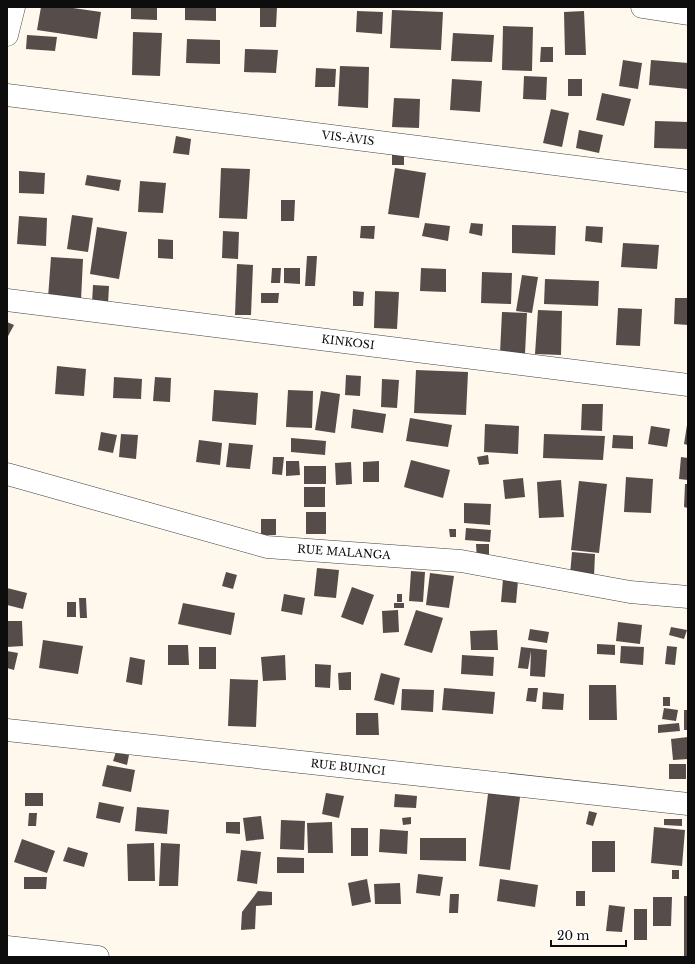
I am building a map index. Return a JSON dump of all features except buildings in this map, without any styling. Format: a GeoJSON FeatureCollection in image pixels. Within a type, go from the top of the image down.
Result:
{"type":"FeatureCollection","features":[{"type":"Feature","properties":{"kind":"street"},"geometry":{"type":"LineString","coordinates":[[7,35],[14,7]]}},
{"type":"Feature","properties":{"kind":"street"},"geometry":{"type":"LineString","coordinates":[[642,7],[688,14]]}},
{"type":"Feature","properties":{"kind":"street","name":"VIS-ÀVIS"},"geometry":{"type":"LineString","coordinates":[[7,95],[688,181]]}},
{"type":"Feature","properties":{"kind":"street","name":"KINKOSI"},"geometry":{"type":"LineString","coordinates":[[7,300],[688,385]]}},
{"type":"Feature","properties":{"kind":"street","name":"RUE MALANGA"},"geometry":{"type":"LineString","coordinates":[[7,474],[267,547],[461,561],[630,592],[688,597]]}},
{"type":"Feature","properties":{"kind":"street","name":"RUE BUINGI"},"geometry":{"type":"LineString","coordinates":[[7,730],[688,804]]}},
{"type":"Feature","properties":{"kind":"street"},"geometry":{"type":"LineString","coordinates":[[7,947],[98,957]]}}]}
